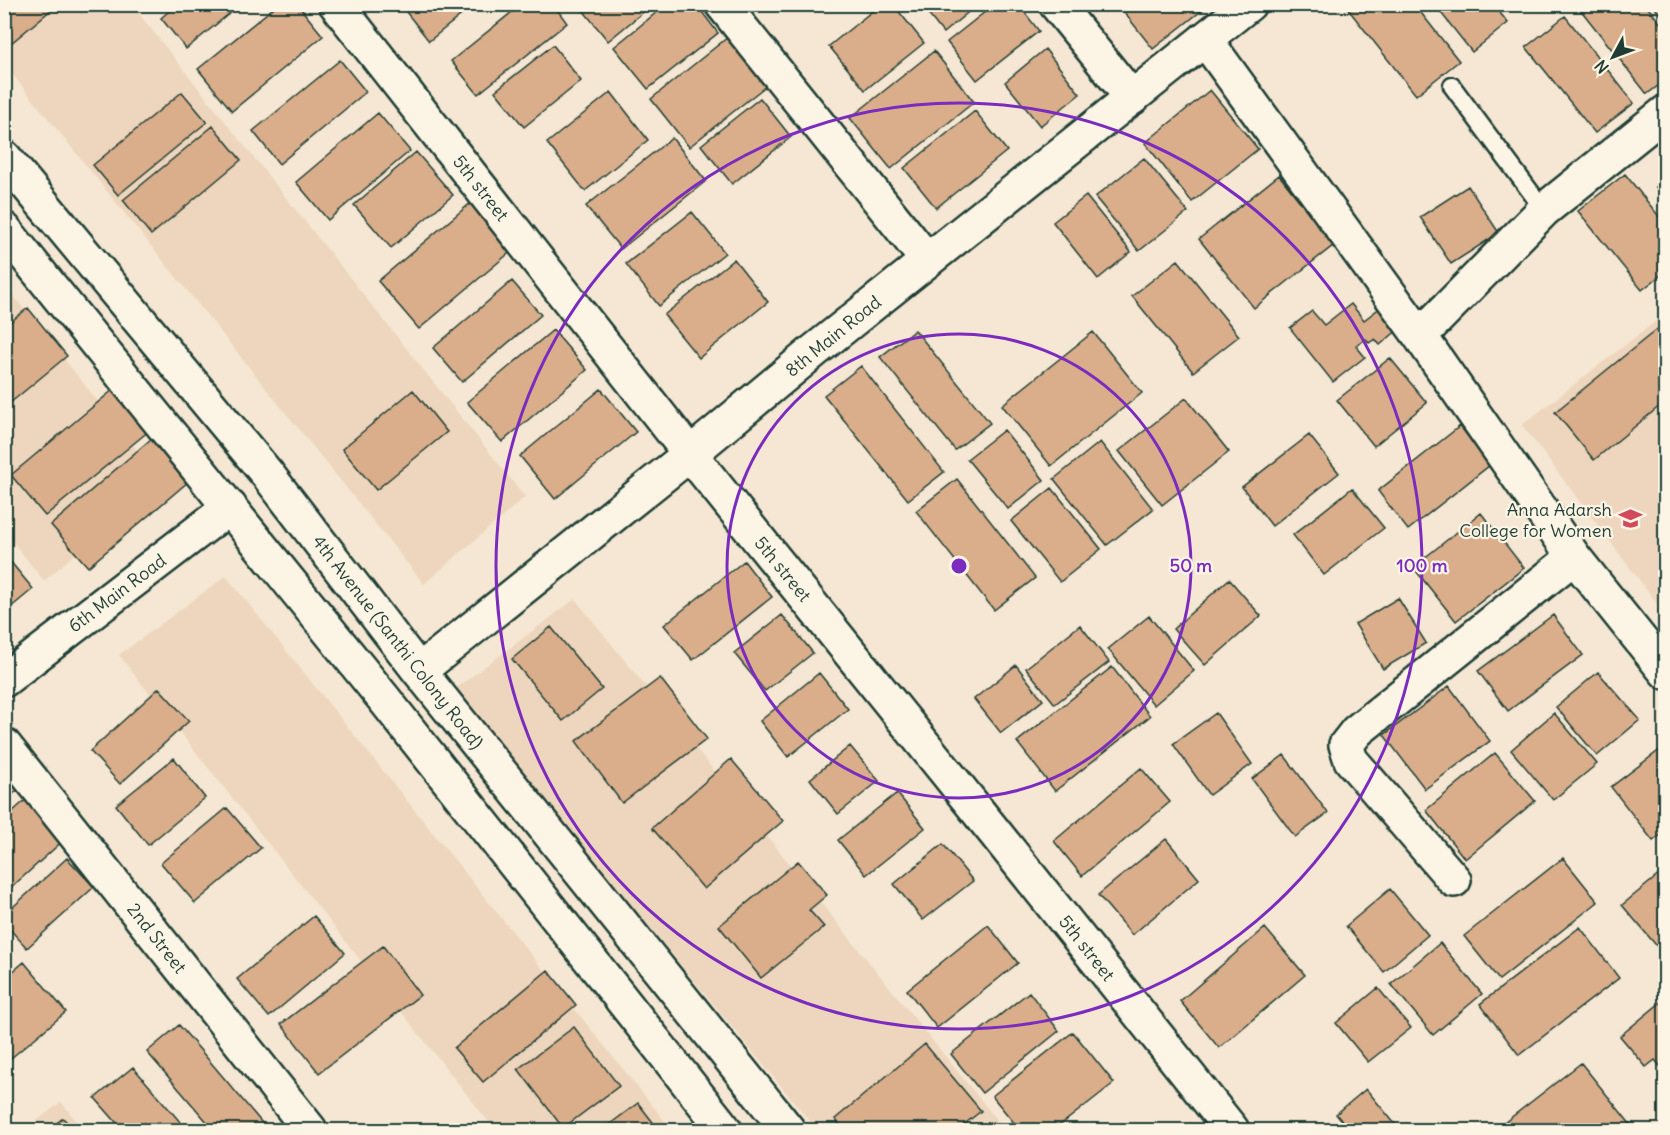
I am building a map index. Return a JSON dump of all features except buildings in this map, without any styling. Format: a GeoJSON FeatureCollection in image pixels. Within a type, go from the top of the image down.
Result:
{"type":"FeatureCollection","features":[{"type":"Feature","properties":{"kind":"street","name":"5th street"},"geometry":{"type":"LineString","coordinates":[[336,4],[690,454],[989,824],[1232,1131]]}},
{"type":"Feature","properties":{"kind":"street"},"geometry":{"type":"LineString","coordinates":[[722,4],[927,260]]}},
{"type":"Feature","properties":{"kind":"street"},"geometry":{"type":"LineString","coordinates":[[1056,4],[1132,98]]}},
{"type":"Feature","properties":{"kind":"street","name":"8th Main Road"},"geometry":{"type":"LineString","coordinates":[[419,671],[927,260],[1249,4]]}},
{"type":"Feature","properties":{"kind":"street"},"geometry":{"type":"LineString","coordinates":[[1205,39],[1420,336],[1574,557],[1665,672]]}},
{"type":"Feature","properties":{"kind":"street"},"geometry":{"type":"LineString","coordinates":[[1420,336],[1544,210],[1665,112]]}},
{"type":"Feature","properties":{"kind":"street","name":"4th Avenue (Santhi Colony Road)"},"geometry":{"type":"LineString","coordinates":[[4,157],[268,475],[419,671],[788,1131]]}},
{"type":"Feature","properties":{"kind":"street"},"geometry":{"type":"LineString","coordinates":[[4,229],[385,700],[725,1131]]}},
{"type":"Feature","properties":{"kind":"street","name":"6th Main Road"},"geometry":{"type":"LineString","coordinates":[[4,680],[230,507]]}},
{"type":"Feature","properties":{"kind":"street"},"geometry":{"type":"LineString","coordinates":[[1454,880],[1351,760],[1346,745],[1357,731],[1574,557]]}},
{"type":"Feature","properties":{"kind":"street","name":"2nd Street"},"geometry":{"type":"LineString","coordinates":[[4,746],[310,1131]]}},
{"type":"Feature","properties":{"kind":"lane"},"geometry":{"type":"LineString","coordinates":[[1452,86],[1544,210]]}},
{"type":"Feature","properties":{"kind":"shaded area"},"geometry":{"type":"Polygon","coordinates":[[[4,5],[132,5],[525,497],[424,584],[5,65],[4,5]]]}},
{"type":"Feature","properties":{"kind":"shaded area"},"geometry":{"type":"Polygon","coordinates":[[[4,284],[160,479],[44,581],[5,532],[4,284]]]}},
{"type":"Feature","properties":{"kind":"shaded area","name":"Anna Adarsh College for Women"},"geometry":{"type":"Polygon","coordinates":[[[1665,314],[1665,614],[1522,425],[1665,314]]]}},
{"type":"Feature","properties":{"kind":"shaded area"},"geometry":{"type":"Polygon","coordinates":[[[226,576],[672,1130],[495,1130],[119,655],[226,576]]]}},
{"type":"Feature","properties":{"kind":"shaded area"},"geometry":{"type":"Polygon","coordinates":[[[575,599],[1005,1130],[817,1130],[454,690],[575,599]]]}},
{"type":"Feature","properties":{"kind":"shaded area"},"geometry":{"type":"Polygon","coordinates":[[[61,1102],[84,1130],[25,1130],[61,1102]]]}},
{"type":"Feature","properties":{"kind":"place","name":"Anna Adarsh College for Women"},"geometry":{"type":"Point","coordinates":[1630,519]}}]}
